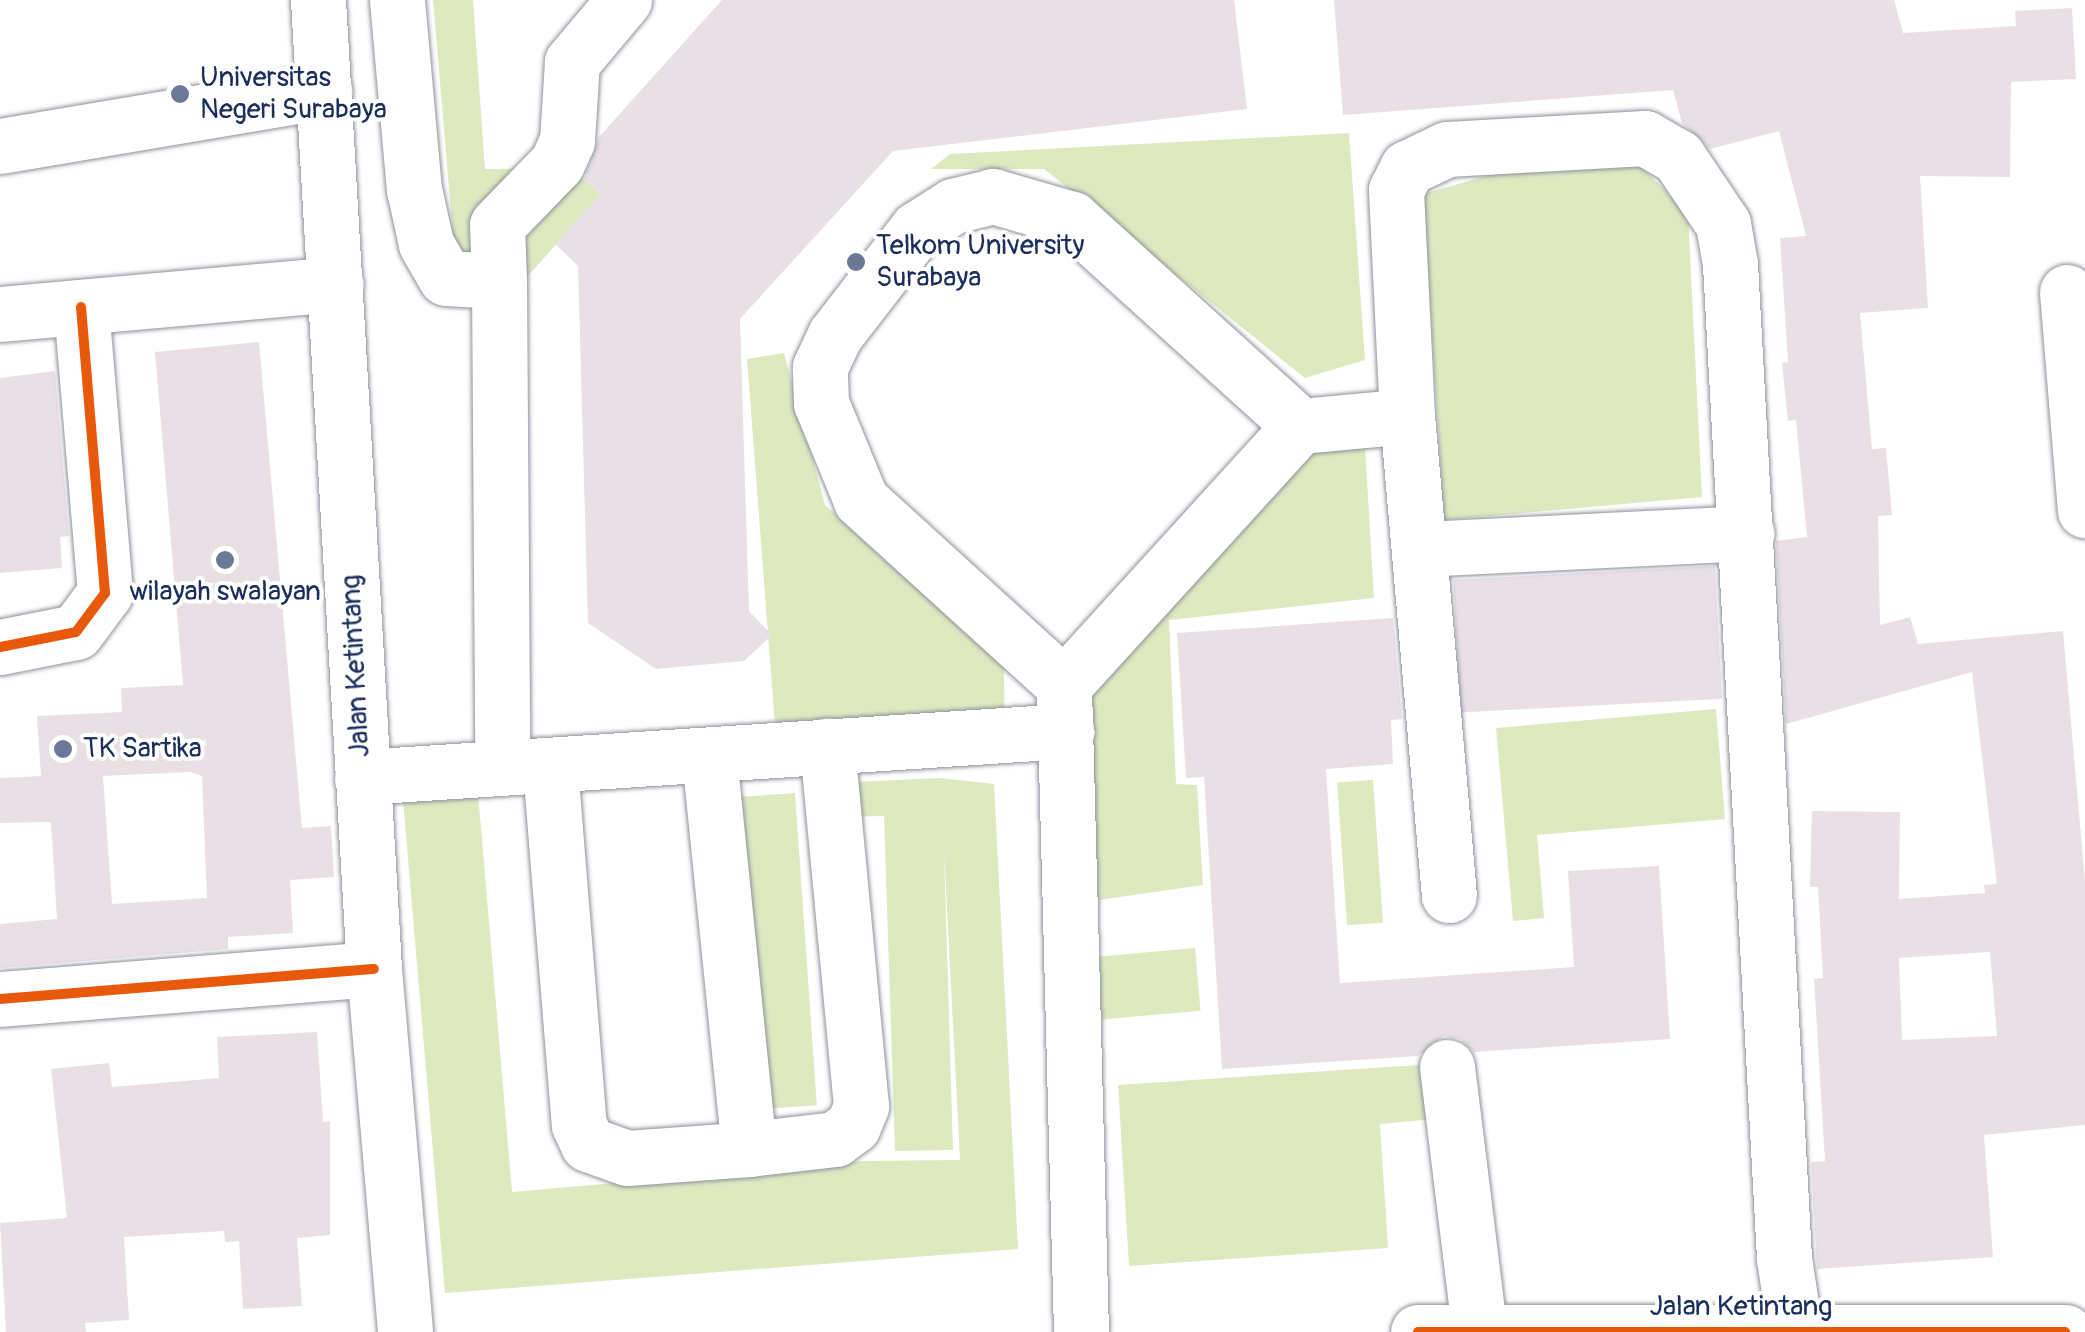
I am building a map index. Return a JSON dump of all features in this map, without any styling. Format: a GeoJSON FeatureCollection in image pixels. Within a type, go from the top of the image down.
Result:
{"type":"FeatureCollection","features":[{"type":"Feature","properties":{"kind":"street","name":"Jalan Ketintang"},"geometry":{"type":"LineString","coordinates":[[318,0],[395,1331]]}},
{"type":"Feature","properties":{"kind":"street"},"geometry":{"type":"LineString","coordinates":[[397,0],[414,189],[426,244],[446,278],[499,281]]}},
{"type":"Feature","properties":{"kind":"street"},"geometry":{"type":"LineString","coordinates":[[624,0],[572,62],[568,141],[557,163],[497,226],[526,767],[579,1125],[588,1144],[627,1158],[835,1139],[853,1126],[861,1106],[827,746]]}},
{"type":"Feature","properties":{"kind":"street"},"geometry":{"type":"LineString","coordinates":[[0,146],[324,91]]}},
{"type":"Feature","properties":{"kind":"street"},"geometry":{"type":"LineString","coordinates":[[1449,895],[1407,416],[1396,190],[1407,168],[1446,149],[1645,138],[1678,157],[1723,224],[1747,533],[1784,1258],[1795,1331]]}},
{"type":"Feature","properties":{"kind":"street"},"geometry":{"type":"LineString","coordinates":[[1081,1332],[1065,708],[861,500],[821,403],[820,367],[835,336],[916,229],[954,206],[993,196],[1072,219],[1300,426]]}},
{"type":"Feature","properties":{"kind":"street"},"geometry":{"type":"LineString","coordinates":[[0,314],[336,284]]}},
{"type":"Feature","properties":{"kind":"street"},"geometry":{"type":"LineString","coordinates":[[2067,292],[2085,510]]}},
{"type":"Feature","properties":{"kind":"street"},"geometry":{"type":"LineString","coordinates":[[0,647],[76,632],[105,593],[82,307]]}},
{"type":"Feature","properties":{"kind":"street"},"geometry":{"type":"LineString","coordinates":[[362,776],[827,746],[1065,708],[1300,426],[1407,416]]}},
{"type":"Feature","properties":{"kind":"street"},"geometry":{"type":"LineString","coordinates":[[1421,548],[1747,533]]}},
{"type":"Feature","properties":{"kind":"street"},"geometry":{"type":"LineString","coordinates":[[709,756],[749,1149]]}},
{"type":"Feature","properties":{"kind":"street"},"geometry":{"type":"LineString","coordinates":[[0,999],[374,969]]}},
{"type":"Feature","properties":{"kind":"street"},"geometry":{"type":"LineString","coordinates":[[1447,1067],[1478,1328]]}},
{"type":"Feature","properties":{"kind":"street","name":"Jalan Ketintang"},"geometry":{"type":"LineString","coordinates":[[1418,1332],[1478,1328],[2064,1332]]}},
{"type":"Feature","properties":{"kind":"green space"},"geometry":{"type":"Polygon","coordinates":[[[433,0],[473,0],[485,169],[571,168],[601,194],[519,286],[458,294],[433,0]]]}},
{"type":"Feature","properties":{"kind":"green space"},"geometry":{"type":"Polygon","coordinates":[[[1349,133],[1365,360],[1305,378],[1044,169],[931,169],[950,154],[1349,133]]]}},
{"type":"Feature","properties":{"kind":"green space"},"geometry":{"type":"Polygon","coordinates":[[[1543,160],[1638,163],[1688,214],[1702,497],[1444,520],[1423,194],[1543,160]]]}},
{"type":"Feature","properties":{"kind":"green space"},"geometry":{"type":"Polygon","coordinates":[[[784,353],[825,505],[1004,667],[1005,756],[778,765],[747,359],[784,353]]]}},
{"type":"Feature","properties":{"kind":"green space"},"geometry":{"type":"Polygon","coordinates":[[[1365,446],[1374,598],[1169,620],[1176,784],[1197,785],[1203,885],[1092,901],[1078,682],[1298,447],[1365,446]]]}},
{"type":"Feature","properties":{"kind":"green space"},"geometry":{"type":"Polygon","coordinates":[[[1716,709],[1725,819],[1537,835],[1544,918],[1513,921],[1496,728],[1716,709]]]}},
{"type":"Feature","properties":{"kind":"green space"},"geometry":{"type":"Polygon","coordinates":[[[940,778],[994,784],[1018,1249],[445,1293],[402,788],[477,781],[512,1192],[863,1161],[960,1160],[944,851],[953,1150],[895,1151],[884,816],[833,817],[831,783],[940,778]]]}},
{"type":"Feature","properties":{"kind":"green space"},"geometry":{"type":"Polygon","coordinates":[[[1373,780],[1383,923],[1347,925],[1337,783],[1373,780]]]}},
{"type":"Feature","properties":{"kind":"green space"},"geometry":{"type":"Polygon","coordinates":[[[795,793],[817,1105],[754,1110],[732,797],[795,793]]]}},
{"type":"Feature","properties":{"kind":"green space"},"geometry":{"type":"Polygon","coordinates":[[[1195,948],[1200,1011],[1102,1019],[1096,957],[1195,948]]]}},
{"type":"Feature","properties":{"kind":"green space"},"geometry":{"type":"Polygon","coordinates":[[[1433,1064],[1436,1119],[1380,1124],[1388,1248],[1129,1266],[1118,1085],[1433,1064]]]}},
{"type":"Feature","properties":{"kind":"building"},"geometry":{"type":"Polygon","coordinates":[[[722,0],[1234,0],[1247,109],[893,151],[740,319],[749,611],[772,635],[744,661],[656,669],[588,623],[578,266],[555,244],[601,194],[584,179],[599,137],[722,0]]]}},
{"type":"Feature","properties":{"kind":"building"},"geometry":{"type":"Polygon","coordinates":[[[1334,0],[1894,0],[1903,33],[2016,26],[2015,11],[2072,8],[2076,79],[2011,82],[2010,177],[1920,176],[1928,308],[1860,313],[1872,449],[1886,448],[1892,515],[1878,516],[1880,625],[1910,617],[1918,644],[2063,631],[2085,881],[2085,1125],[1984,1135],[1993,1257],[1817,1269],[1811,1162],[1825,1161],[1814,979],[1823,978],[1818,887],[1810,887],[1812,811],[1900,812],[1899,899],[1985,893],[1984,885],[1997,884],[1972,672],[1786,724],[1776,541],[1807,537],[1796,420],[1788,421],[1782,363],[1788,362],[1780,238],[1806,236],[1779,131],[1710,149],[1682,123],[1673,90],[1343,115],[1334,0]],[[1990,952],[1899,958],[1902,1040],[1997,1036],[1990,952]]]}},
{"type":"Feature","properties":{"kind":"building"},"geometry":{"type":"Polygon","coordinates":[[[259,342],[302,828],[331,826],[334,877],[290,880],[293,933],[228,937],[228,949],[0,968],[0,924],[57,919],[51,822],[0,823],[0,778],[41,776],[37,716],[122,712],[121,688],[183,685],[155,352],[259,342]],[[190,772],[103,776],[112,904],[207,898],[202,776],[190,772]]]}},
{"type":"Feature","properties":{"kind":"building"},"geometry":{"type":"Polygon","coordinates":[[[55,371],[69,536],[60,537],[62,568],[0,573],[0,378],[55,371]]]}},
{"type":"Feature","properties":{"kind":"building"},"geometry":{"type":"Polygon","coordinates":[[[1715,566],[1722,699],[1460,713],[1453,580],[1715,566]]]}},
{"type":"Feature","properties":{"kind":"building"},"geometry":{"type":"Polygon","coordinates":[[[1393,618],[1402,719],[1391,720],[1393,764],[1326,769],[1340,983],[1574,967],[1568,871],[1659,866],[1670,1039],[1474,1052],[1460,1039],[1444,1036],[1418,1056],[1222,1069],[1204,777],[1186,778],[1177,633],[1393,618]]]}},
{"type":"Feature","properties":{"kind":"building"},"geometry":{"type":"Polygon","coordinates":[[[317,1032],[323,1122],[330,1121],[330,1235],[297,1238],[302,1306],[243,1309],[239,1241],[225,1242],[224,1231],[124,1237],[129,1320],[85,1323],[86,1332],[6,1332],[0,1223],[67,1218],[51,1069],[109,1063],[112,1087],[219,1078],[217,1037],[317,1032]]]}},
{"type":"Feature","properties":{"kind":"cycle path"},"geometry":{"type":"LineString","coordinates":[[0,647],[76,632],[105,593],[81,307]]}},
{"type":"Feature","properties":{"kind":"cycle path"},"geometry":{"type":"LineString","coordinates":[[0,999],[374,969]]}},
{"type":"Feature","properties":{"kind":"cycle path"},"geometry":{"type":"LineString","coordinates":[[1418,1332],[2065,1332]]}},
{"type":"Feature","properties":{"kind":"place","name":"Universitas Negeri Surabaya"},"geometry":{"type":"Point","coordinates":[180,94]}},
{"type":"Feature","properties":{"kind":"place","name":"Telkom University Surabaya"},"geometry":{"type":"Point","coordinates":[856,262]}},
{"type":"Feature","properties":{"kind":"place","name":"wilayah swalayan"},"geometry":{"type":"Point","coordinates":[225,560]}},
{"type":"Feature","properties":{"kind":"place","name":"TK Sartika"},"geometry":{"type":"Point","coordinates":[63,749]}}]}
